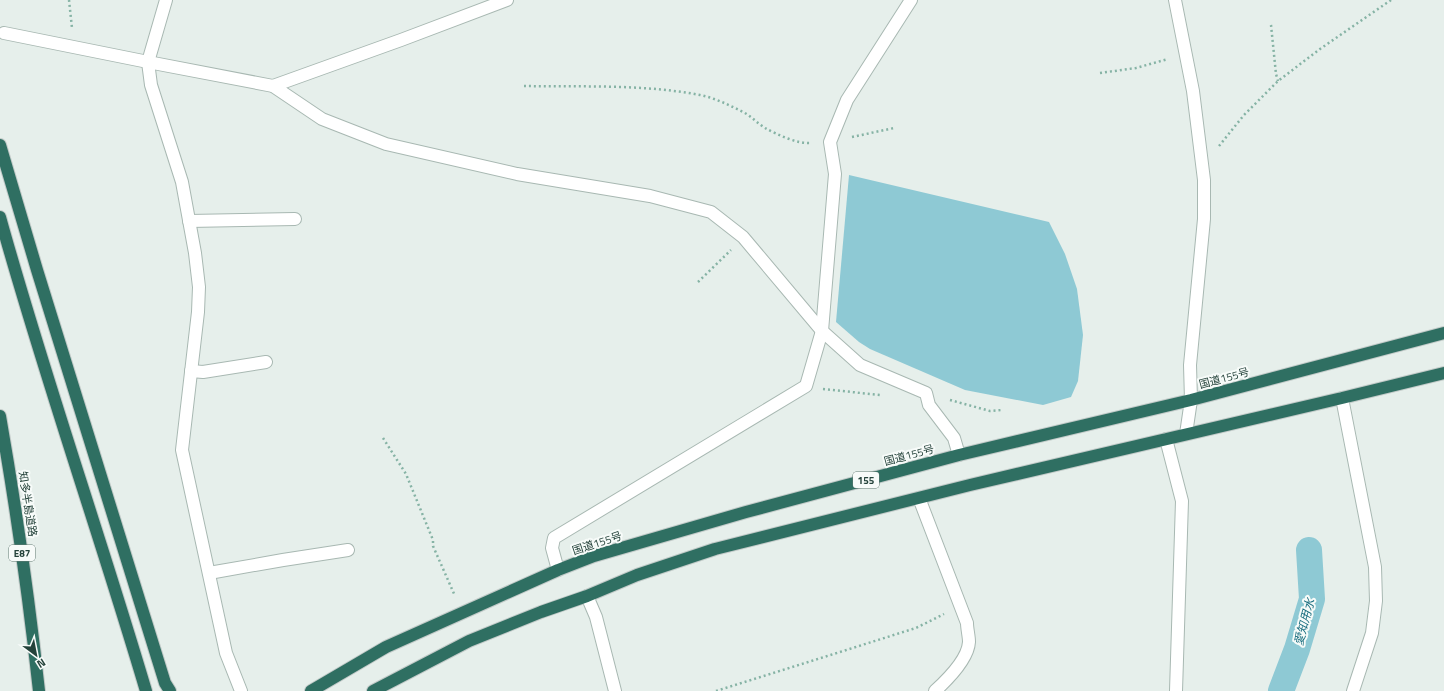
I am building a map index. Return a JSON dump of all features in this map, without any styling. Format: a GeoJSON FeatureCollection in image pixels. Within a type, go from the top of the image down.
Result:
{"type":"FeatureCollection","features":[{"type":"Feature","properties":{"kind":"highway"},"geometry":{"type":"LineString","coordinates":[[0,145],[36,270],[163,675],[170,691]]}},
{"type":"Feature","properties":{"kind":"highway"},"geometry":{"type":"LineString","coordinates":[[0,217],[20,287],[146,691]]}},
{"type":"Feature","properties":{"kind":"highway","name":"国道155号"},"geometry":{"type":"LineString","coordinates":[[311,691],[386,648],[558,570],[594,556],[746,512],[959,456],[1191,400],[1444,333]]}},
{"type":"Feature","properties":{"kind":"highway"},"geometry":{"type":"LineString","coordinates":[[373,691],[469,641],[541,612],[587,596],[637,575],[715,549],[919,498],[1342,398],[1444,372]]}},
{"type":"Feature","properties":{"kind":"highway","name":"知多半島道路"},"geometry":{"type":"LineString","coordinates":[[0,416],[15,498],[39,691]]}},
{"type":"Feature","properties":{"kind":"street"},"geometry":{"type":"LineString","coordinates":[[166,0],[148,62],[152,86],[182,182],[199,287],[198,312],[182,450],[226,653],[241,691]]}},
{"type":"Feature","properties":{"kind":"street"},"geometry":{"type":"LineString","coordinates":[[273,86],[507,0]]}},
{"type":"Feature","properties":{"kind":"street"},"geometry":{"type":"LineString","coordinates":[[558,570],[552,548],[554,538],[806,386],[822,331],[835,174],[830,142],[847,100],[911,0]]}},
{"type":"Feature","properties":{"kind":"street"},"geometry":{"type":"LineString","coordinates":[[1176,0],[1193,91],[1204,180],[1204,219],[1190,365],[1191,400],[1186,434]]}},
{"type":"Feature","properties":{"kind":"street"},"geometry":{"type":"LineString","coordinates":[[4,32],[273,86],[322,119],[386,144],[517,174],[650,196],[711,212],[743,237],[822,331],[860,365],[926,393],[929,405],[954,438],[959,456]]}},
{"type":"Feature","properties":{"kind":"street"},"geometry":{"type":"LineString","coordinates":[[189,221],[295,219]]}},
{"type":"Feature","properties":{"kind":"street"},"geometry":{"type":"LineString","coordinates":[[191,371],[203,372],[266,362]]}},
{"type":"Feature","properties":{"kind":"street"},"geometry":{"type":"LineString","coordinates":[[1342,398],[1375,574],[1376,601],[1372,633],[1353,691]]}},
{"type":"Feature","properties":{"kind":"street"},"geometry":{"type":"LineString","coordinates":[[1166,439],[1182,501],[1176,691]]}},
{"type":"Feature","properties":{"kind":"street"},"geometry":{"type":"LineString","coordinates":[[919,498],[960,606],[966,624],[969,643],[964,657],[952,675],[935,691]]}},
{"type":"Feature","properties":{"kind":"street"},"geometry":{"type":"LineString","coordinates":[[209,573],[348,550]]}},
{"type":"Feature","properties":{"kind":"street"},"geometry":{"type":"LineString","coordinates":[[587,596],[596,617],[615,691]]}},
{"type":"Feature","properties":{"kind":"path"},"geometry":{"type":"LineString","coordinates":[[69,0],[73,47]]}},
{"type":"Feature","properties":{"kind":"path"},"geometry":{"type":"LineString","coordinates":[[1202,161],[1211,156],[1244,115],[1278,81],[1320,49],[1391,0]]}},
{"type":"Feature","properties":{"kind":"path"},"geometry":{"type":"LineString","coordinates":[[1271,25],[1278,81]]}},
{"type":"Feature","properties":{"kind":"path"},"geometry":{"type":"LineString","coordinates":[[1100,73],[1136,68],[1186,54]]}},
{"type":"Feature","properties":{"kind":"path"},"geometry":{"type":"LineString","coordinates":[[524,86],[654,89],[701,95],[720,101],[744,113],[765,128],[788,138],[806,143],[830,142],[894,128]]}},
{"type":"Feature","properties":{"kind":"path"},"geometry":{"type":"LineString","coordinates":[[698,282],[743,237]]}},
{"type":"Feature","properties":{"kind":"path"},"geometry":{"type":"LineString","coordinates":[[806,386],[814,390],[824,389],[886,396]]}},
{"type":"Feature","properties":{"kind":"path"},"geometry":{"type":"LineString","coordinates":[[926,393],[990,411],[1002,410]]}},
{"type":"Feature","properties":{"kind":"path"},"geometry":{"type":"LineString","coordinates":[[383,438],[409,480],[433,540],[433,546],[462,614]]}},
{"type":"Feature","properties":{"kind":"path"},"geometry":{"type":"LineString","coordinates":[[716,691],[916,628],[960,606]]}},
{"type":"Feature","properties":{"kind":"water"},"geometry":{"type":"Polygon","coordinates":[[[849,175],[1049,222],[1065,254],[1077,289],[1083,335],[1078,381],[1071,397],[1043,405],[965,390],[870,349],[859,342],[836,322],[849,175]]]}},
{"type":"Feature","properties":{"kind":"waterway","name":"愛知用水"},"geometry":{"type":"LineString","coordinates":[[1281,691],[1297,649],[1312,599],[1309,550]]}}]}
